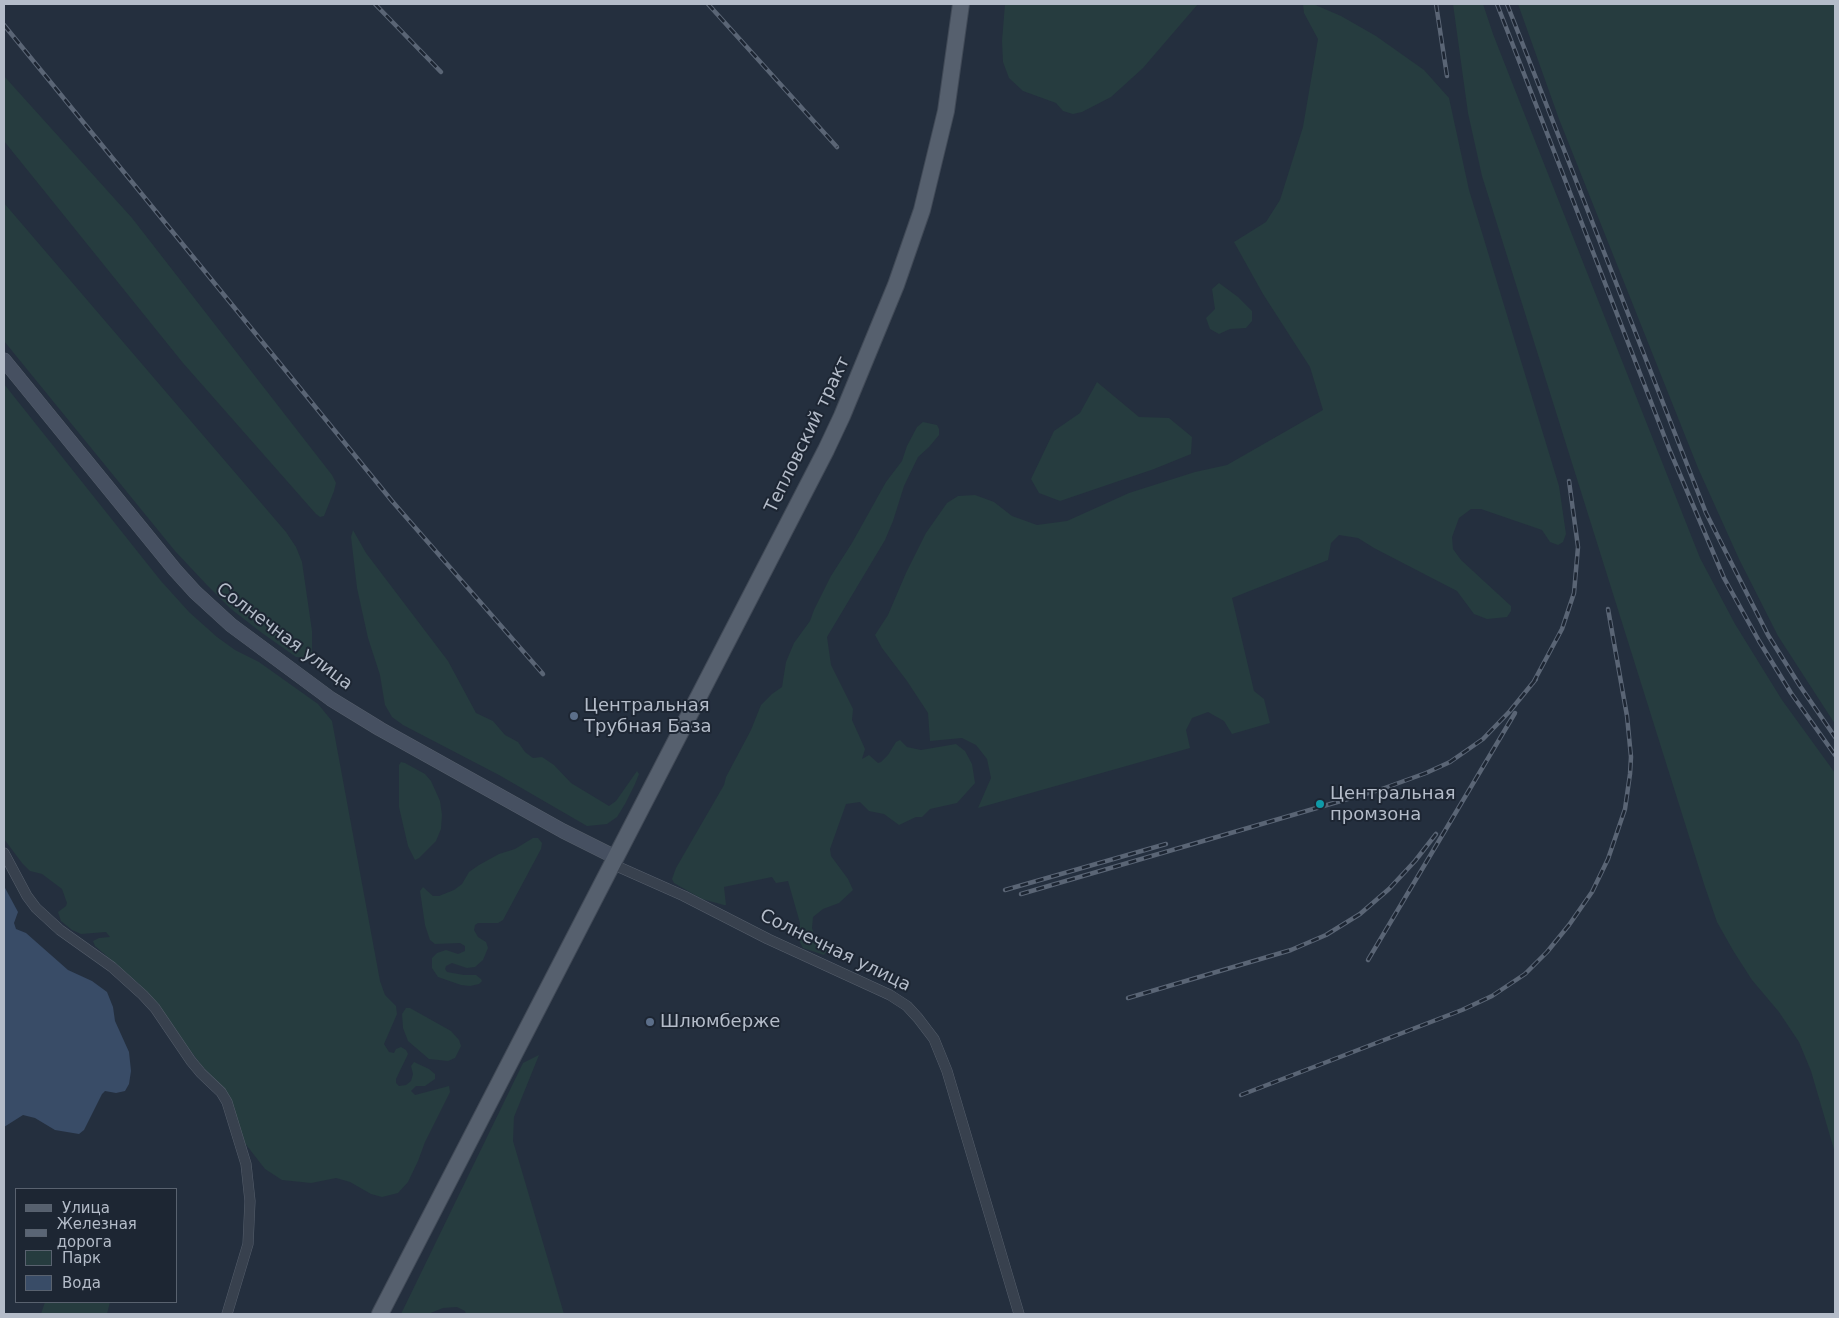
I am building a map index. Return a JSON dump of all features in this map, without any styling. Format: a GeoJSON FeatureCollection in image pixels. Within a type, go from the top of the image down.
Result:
{"type":"FeatureCollection","features":[{"type":"Feature","properties":{"kind":"main road","name":"Тепловский тракт"},"geometry":{"type":"LineString","coordinates":[[380,1314],[826,450],[870,350],[909,250],[929,184],[946,111],[961,4]]}},
{"type":"Feature","properties":{"kind":"street","name":"Солнечная улица"},"geometry":{"type":"LineString","coordinates":[[4,360],[195,592],[231,625],[331,699],[380,729],[613,860],[768,939],[890,995],[913,1012],[934,1039],[947,1071],[1019,1314]]}},
{"type":"Feature","properties":{"kind":"street"},"geometry":{"type":"LineString","coordinates":[[4,853],[27,896],[36,908],[60,930],[112,967],[143,995],[155,1008],[191,1061],[221,1092],[227,1102],[246,1164],[250,1201],[248,1244],[227,1314]]}},
{"type":"Feature","properties":{"kind":"green space"},"geometry":{"type":"Polygon","coordinates":[[[1005,4],[1198,4],[1143,68],[1111,97],[1082,112],[1073,114],[1063,111],[1056,103],[1023,91],[1009,78],[1003,62],[1002,41],[1005,4]]]}},
{"type":"Feature","properties":{"kind":"green space"},"geometry":{"type":"Polygon","coordinates":[[[1303,4],[1313,4],[1341,16],[1376,36],[1424,70],[1449,98],[1469,190],[1559,486],[1566,534],[1563,542],[1558,545],[1550,542],[1542,530],[1481,509],[1471,509],[1459,518],[1452,537],[1453,549],[1461,560],[1511,606],[1511,611],[1507,617],[1487,619],[1474,614],[1457,591],[1358,538],[1339,535],[1331,543],[1328,560],[1232,598],[1254,691],[1264,699],[1270,723],[1232,734],[1224,721],[1208,712],[1192,718],[1186,730],[1190,748],[978,808],[991,778],[987,759],[976,745],[962,738],[930,741],[928,713],[882,648],[875,635],[888,615],[926,533],[947,503],[958,496],[975,495],[994,502],[1012,516],[1037,525],[1067,521],[1129,493],[1195,472],[1227,465],[1323,410],[1310,367],[1263,294],[1234,242],[1266,222],[1280,200],[1303,127],[1318,39],[1304,13],[1303,4]]]}},
{"type":"Feature","properties":{"kind":"green space"},"geometry":{"type":"Polygon","coordinates":[[[1453,4],[1483,4],[1493,34],[1700,558],[1735,624],[1782,700],[1835,773],[1835,1153],[1811,1071],[1799,1042],[1779,1012],[1752,980],[1734,952],[1717,922],[1704,884],[1482,176],[1468,113],[1453,4]]]}},
{"type":"Feature","properties":{"kind":"green space"},"geometry":{"type":"Polygon","coordinates":[[[1518,4],[1835,4],[1835,724],[1778,636],[1739,559],[1698,468],[1559,119],[1518,4]]]}},
{"type":"Feature","properties":{"kind":"green space"},"geometry":{"type":"Polygon","coordinates":[[[4,76],[132,218],[332,475],[336,483],[324,516],[320,517],[316,514],[183,363],[4,141],[4,76]]]}},
{"type":"Feature","properties":{"kind":"green space"},"geometry":{"type":"Polygon","coordinates":[[[4,203],[286,532],[296,547],[302,562],[312,631],[312,652],[307,658],[296,657],[262,633],[231,609],[206,584],[175,551],[4,341],[4,203]]]}},
{"type":"Feature","properties":{"kind":"green space"},"geometry":{"type":"Polygon","coordinates":[[[1219,283],[1238,297],[1252,311],[1252,321],[1246,328],[1230,329],[1219,334],[1210,329],[1206,318],[1215,309],[1212,289],[1219,283]]]}},
{"type":"Feature","properties":{"kind":"green space"},"geometry":{"type":"Polygon","coordinates":[[[1097,382],[1139,417],[1169,418],[1192,437],[1191,454],[1154,469],[1060,501],[1039,493],[1031,479],[1054,431],[1080,413],[1097,382]]]}},
{"type":"Feature","properties":{"kind":"green space"},"geometry":{"type":"Polygon","coordinates":[[[4,384],[161,581],[189,612],[235,650],[259,662],[318,704],[332,721],[380,981],[385,995],[396,1006],[397,1014],[384,1044],[389,1052],[394,1053],[396,1049],[401,1047],[408,1054],[396,1079],[396,1083],[399,1086],[406,1085],[411,1081],[413,1074],[411,1066],[414,1062],[435,1074],[435,1079],[425,1086],[416,1086],[411,1091],[415,1095],[449,1086],[450,1092],[425,1142],[408,1182],[398,1193],[382,1197],[371,1194],[350,1182],[336,1178],[311,1183],[282,1180],[265,1169],[244,1142],[230,1097],[225,1090],[201,1065],[155,1002],[138,983],[95,946],[93,941],[99,938],[110,937],[106,932],[81,934],[72,930],[61,921],[58,912],[67,903],[62,889],[42,874],[30,871],[4,839],[4,384]]]}},
{"type":"Feature","properties":{"kind":"green space"},"geometry":{"type":"Polygon","coordinates":[[[923,422],[937,425],[939,435],[918,457],[904,486],[885,540],[827,637],[831,665],[853,709],[852,720],[865,749],[862,759],[869,755],[878,763],[881,762],[896,742],[900,740],[907,747],[921,750],[956,744],[965,751],[972,764],[975,783],[957,803],[930,809],[922,817],[916,817],[899,825],[884,814],[869,811],[860,802],[846,804],[830,849],[831,856],[848,879],[853,890],[839,903],[823,909],[813,917],[812,928],[816,941],[821,948],[827,950],[824,955],[803,948],[799,940],[800,923],[788,881],[776,883],[772,877],[724,887],[726,905],[724,905],[702,899],[674,883],[672,879],[676,868],[724,785],[726,777],[751,730],[761,705],[782,687],[786,662],[794,643],[810,621],[831,576],[886,482],[902,461],[917,427],[923,422]]]}},
{"type":"Feature","properties":{"kind":"green space"},"geometry":{"type":"Polygon","coordinates":[[[353,530],[366,553],[448,661],[476,713],[493,721],[505,735],[518,742],[525,752],[533,758],[542,757],[554,765],[571,783],[609,806],[616,801],[637,771],[639,774],[635,784],[617,817],[607,824],[587,826],[499,775],[403,725],[392,717],[385,705],[380,675],[368,638],[357,588],[351,537],[353,530]]]}},
{"type":"Feature","properties":{"kind":"green space"},"geometry":{"type":"Polygon","coordinates":[[[401,762],[425,774],[431,781],[440,801],[442,815],[441,829],[436,841],[415,860],[408,846],[399,807],[399,765],[401,762]]]}},
{"type":"Feature","properties":{"kind":"green space"},"geometry":{"type":"Polygon","coordinates":[[[533,838],[538,838],[542,843],[541,849],[503,920],[498,923],[478,923],[475,925],[474,930],[478,937],[486,942],[488,948],[483,960],[475,967],[467,968],[452,963],[446,966],[447,972],[476,975],[482,981],[479,984],[470,986],[438,977],[432,968],[432,958],[437,953],[446,950],[458,954],[465,951],[465,946],[460,943],[435,944],[430,940],[425,925],[420,891],[423,887],[433,896],[439,896],[454,890],[462,884],[469,872],[479,865],[499,854],[515,849],[533,838]]]}},
{"type":"Feature","properties":{"kind":"green space"},"geometry":{"type":"Polygon","coordinates":[[[406,1008],[410,1008],[451,1031],[459,1040],[461,1046],[455,1058],[448,1061],[429,1059],[408,1041],[403,1028],[402,1014],[406,1008]]]}},
{"type":"Feature","properties":{"kind":"green space"},"geometry":{"type":"Polygon","coordinates":[[[539,1055],[514,1117],[513,1141],[564,1314],[466,1314],[465,1311],[457,1307],[443,1308],[428,1314],[401,1314],[523,1063],[539,1055]]]}},
{"type":"Feature","properties":{"kind":"green space"},"geometry":{"type":"Polygon","coordinates":[[[45,1303],[110,1303],[107,1314],[41,1314],[45,1303]]]}},
{"type":"Feature","properties":{"kind":"water"},"geometry":{"type":"Polygon","coordinates":[[[4,886],[18,912],[14,923],[16,929],[26,933],[68,970],[92,981],[107,992],[113,1007],[115,1021],[129,1052],[131,1071],[129,1084],[125,1091],[116,1093],[105,1091],[84,1130],[79,1134],[55,1130],[35,1118],[23,1115],[4,1127],[4,886]]]}},
{"type":"Feature","properties":{"kind":"railway"},"geometry":{"type":"LineString","coordinates":[[375,4],[441,72]]}},
{"type":"Feature","properties":{"kind":"railway"},"geometry":{"type":"LineString","coordinates":[[708,4],[837,147]]}},
{"type":"Feature","properties":{"kind":"railway"},"geometry":{"type":"LineString","coordinates":[[1436,4],[1447,76]]}},
{"type":"Feature","properties":{"kind":"railway"},"geometry":{"type":"LineString","coordinates":[[1497,4],[1670,451],[1724,578],[1791,693],[1835,755]]}},
{"type":"Feature","properties":{"kind":"railway"},"geometry":{"type":"LineString","coordinates":[[1507,4],[1706,513],[1768,635],[1835,737]]}},
{"type":"Feature","properties":{"kind":"railway"},"geometry":{"type":"LineString","coordinates":[[4,25],[392,501],[543,674]]}},
{"type":"Feature","properties":{"kind":"railway"},"geometry":{"type":"LineString","coordinates":[[1533,683],[1562,629],[1574,593],[1578,547],[1569,481]]}},
{"type":"Feature","properties":{"kind":"railway"},"geometry":{"type":"LineString","coordinates":[[1241,1095],[1462,1010],[1492,996],[1525,974],[1547,952],[1569,925],[1592,892],[1608,859],[1625,809],[1630,774],[1631,757],[1627,716],[1608,609]]}},
{"type":"Feature","properties":{"kind":"railway"},"geometry":{"type":"LineString","coordinates":[[1021,894],[1382,789],[1426,773],[1450,762],[1483,739],[1510,711],[1536,679]]}},
{"type":"Feature","properties":{"kind":"railway"},"geometry":{"type":"LineString","coordinates":[[1368,960],[1515,713]]}},
{"type":"Feature","properties":{"kind":"railway"},"geometry":{"type":"LineString","coordinates":[[1128,998],[1291,950],[1326,935],[1360,914],[1389,889],[1415,861],[1436,834]]}},
{"type":"Feature","properties":{"kind":"railway"},"geometry":{"type":"LineString","coordinates":[[1005,890],[1166,844]]}},
{"type":"Feature","properties":{"kind":"place","name":"Центральная Трубная База"},"geometry":{"type":"Point","coordinates":[574,716]}},
{"type":"Feature","properties":{"kind":"place","name":"Центральная промзона"},"geometry":{"type":"Point","coordinates":[1320,804]}},
{"type":"Feature","properties":{"kind":"place","name":"Шлюмберже"},"geometry":{"type":"Point","coordinates":[650,1022]}}]}
